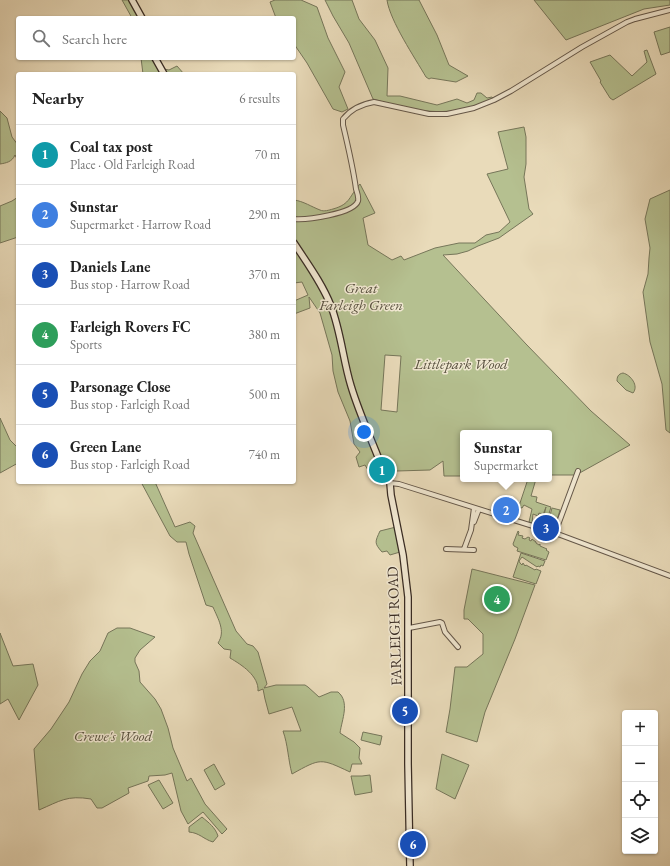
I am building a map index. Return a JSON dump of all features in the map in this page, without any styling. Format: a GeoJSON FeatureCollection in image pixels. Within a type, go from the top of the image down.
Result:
{"type":"FeatureCollection","features":[{"type":"Feature","properties":{"kind":"street"},"geometry":{"type":"LineString","coordinates":[[132,0],[141,16]]}},
{"type":"Feature","properties":{"kind":"street"},"geometry":{"type":"LineString","coordinates":[[296,219],[309,219],[333,214],[356,204],[358,196],[343,119],[356,108],[365,103],[374,102],[428,114],[447,114],[474,108],[511,92],[582,47],[627,22],[670,10]]}},
{"type":"Feature","properties":{"kind":"street"},"geometry":{"type":"LineString","coordinates":[[156,60],[163,72]]}},
{"type":"Feature","properties":{"kind":"street","name":"FARLEIGH ROAD"},"geometry":{"type":"LineString","coordinates":[[296,246],[323,289],[331,305],[355,398],[385,475],[390,483],[391,495],[401,541],[406,572],[409,628],[408,759],[410,866]]}},
{"type":"Feature","properties":{"kind":"street"},"geometry":{"type":"LineString","coordinates":[[555,533],[578,471]]}},
{"type":"Feature","properties":{"kind":"street"},"geometry":{"type":"LineString","coordinates":[[390,483],[399,484],[555,533],[670,576]]}},
{"type":"Feature","properties":{"kind":"street"},"geometry":{"type":"LineString","coordinates":[[464,549],[477,508]]}},
{"type":"Feature","properties":{"kind":"street"},"geometry":{"type":"LineString","coordinates":[[446,549],[474,550]]}},
{"type":"Feature","properties":{"kind":"street"},"geometry":{"type":"LineString","coordinates":[[409,628],[440,622],[442,623],[445,632],[458,647]]}},
{"type":"Feature","properties":{"kind":"green space"},"geometry":{"type":"Polygon","coordinates":[[[122,0],[130,0],[139,16],[131,16],[122,0]]]}},
{"type":"Feature","properties":{"kind":"green space"},"geometry":{"type":"Polygon","coordinates":[[[275,0],[301,0],[317,7],[328,38],[345,72],[339,87],[348,109],[342,112],[333,109],[307,63],[296,47],[296,16],[275,16],[270,2],[275,0]]]}},
{"type":"Feature","properties":{"kind":"green space"},"geometry":{"type":"Polygon","coordinates":[[[325,0],[352,0],[359,19],[375,40],[388,68],[387,96],[400,96],[437,105],[457,99],[467,103],[474,100],[477,93],[481,93],[487,98],[492,97],[494,99],[476,106],[436,112],[404,107],[373,99],[349,43],[325,0]]]}},
{"type":"Feature","properties":{"kind":"green space"},"geometry":{"type":"Polygon","coordinates":[[[387,0],[419,0],[437,35],[449,65],[468,76],[456,82],[431,78],[429,79],[426,77],[398,29],[389,9],[387,0]]]}},
{"type":"Feature","properties":{"kind":"green space"},"geometry":{"type":"Polygon","coordinates":[[[534,0],[670,0],[670,5],[644,9],[566,40],[534,0]]]}},
{"type":"Feature","properties":{"kind":"green space"},"geometry":{"type":"Polygon","coordinates":[[[670,27],[670,52],[661,55],[654,32],[670,27]]]}},
{"type":"Feature","properties":{"kind":"green space"},"geometry":{"type":"Polygon","coordinates":[[[647,50],[656,74],[613,100],[610,98],[590,62],[610,55],[632,76],[647,62],[644,51],[647,50]]]}},
{"type":"Feature","properties":{"kind":"green space"},"geometry":{"type":"Polygon","coordinates":[[[141,60],[159,60],[164,69],[169,70],[177,66],[182,72],[143,72],[141,60]]]}},
{"type":"Feature","properties":{"kind":"green space"},"geometry":{"type":"Polygon","coordinates":[[[0,111],[7,118],[12,137],[16,142],[16,157],[15,155],[11,161],[0,164],[0,111]]]}},
{"type":"Feature","properties":{"kind":"green space"},"geometry":{"type":"Polygon","coordinates":[[[524,127],[526,137],[526,164],[524,177],[529,209],[533,214],[499,238],[468,251],[457,254],[443,255],[591,411],[630,445],[576,475],[552,475],[552,430],[460,430],[460,476],[444,476],[443,461],[430,470],[397,471],[394,469],[382,474],[371,475],[365,465],[359,467],[356,457],[360,452],[354,444],[350,421],[338,392],[333,371],[332,355],[320,313],[309,297],[310,308],[296,313],[296,300],[308,295],[302,282],[296,283],[296,201],[325,211],[339,207],[347,202],[360,184],[375,213],[363,218],[368,245],[392,260],[401,256],[404,260],[435,248],[459,243],[475,243],[486,235],[499,232],[510,222],[487,174],[508,169],[498,132],[524,127]],[[385,355],[381,410],[397,412],[401,356],[385,355]]]}},
{"type":"Feature","properties":{"kind":"green space"},"geometry":{"type":"Polygon","coordinates":[[[670,190],[670,433],[666,430],[662,384],[650,342],[643,292],[648,274],[650,248],[645,219],[650,199],[670,190]]]}},
{"type":"Feature","properties":{"kind":"green space"},"geometry":{"type":"Polygon","coordinates":[[[16,198],[16,238],[0,243],[0,206],[16,198]]]}},
{"type":"Feature","properties":{"kind":"green space"},"geometry":{"type":"Polygon","coordinates":[[[623,373],[629,376],[635,384],[635,390],[633,393],[626,390],[617,381],[618,376],[623,373]]]}},
{"type":"Feature","properties":{"kind":"green space"},"geometry":{"type":"Polygon","coordinates":[[[0,418],[10,440],[16,446],[16,464],[0,473],[0,418]]]}},
{"type":"Feature","properties":{"kind":"green space"},"geometry":{"type":"Polygon","coordinates":[[[527,482],[535,482],[531,496],[537,497],[536,502],[551,507],[548,517],[544,515],[546,507],[543,515],[539,513],[538,516],[533,514],[532,523],[529,522],[532,509],[524,505],[522,508],[519,507],[518,509],[527,482]]]}},
{"type":"Feature","properties":{"kind":"green space"},"geometry":{"type":"Polygon","coordinates":[[[142,484],[156,484],[175,527],[190,522],[195,526],[193,533],[236,631],[247,644],[253,646],[258,652],[267,684],[264,688],[276,685],[305,685],[319,697],[331,692],[338,692],[344,701],[344,711],[340,733],[360,748],[359,758],[362,764],[352,764],[350,772],[332,764],[321,762],[309,765],[292,774],[283,731],[301,731],[292,707],[269,714],[263,689],[258,691],[256,680],[253,676],[240,664],[230,658],[231,650],[224,649],[218,643],[221,634],[219,620],[213,607],[206,605],[186,542],[177,542],[170,536],[142,484]]]}},
{"type":"Feature","properties":{"kind":"green space"},"geometry":{"type":"Polygon","coordinates":[[[552,508],[560,510],[557,520],[549,519],[552,508]]]}},
{"type":"Feature","properties":{"kind":"green space"},"geometry":{"type":"Polygon","coordinates":[[[396,527],[400,552],[390,555],[387,551],[382,552],[376,542],[380,531],[396,527]]]}},
{"type":"Feature","properties":{"kind":"green space"},"geometry":{"type":"Polygon","coordinates":[[[518,531],[518,535],[523,536],[522,538],[525,539],[528,537],[530,538],[529,540],[531,541],[532,539],[539,545],[540,544],[540,546],[547,549],[546,550],[549,552],[546,560],[517,551],[518,548],[513,544],[518,531]]]}},
{"type":"Feature","properties":{"kind":"green space"},"geometry":{"type":"Polygon","coordinates":[[[521,553],[545,561],[543,566],[541,565],[540,567],[537,567],[522,557],[519,561],[522,565],[523,563],[525,566],[526,565],[535,570],[541,571],[536,584],[513,577],[521,553]]]}},
{"type":"Feature","properties":{"kind":"green space"},"geometry":{"type":"Polygon","coordinates":[[[472,569],[535,585],[485,712],[477,742],[446,732],[455,667],[467,667],[483,654],[483,634],[468,619],[464,619],[464,610],[472,569]]]}},
{"type":"Feature","properties":{"kind":"green space","name":"Crewe's Wood"},"geometry":{"type":"Polygon","coordinates":[[[117,628],[130,628],[155,637],[140,650],[135,658],[139,671],[140,682],[155,699],[161,709],[173,748],[187,781],[191,778],[205,804],[227,829],[222,834],[203,812],[188,824],[181,811],[172,773],[149,776],[148,781],[128,788],[129,793],[102,808],[97,808],[91,799],[70,798],[39,810],[34,749],[51,729],[69,702],[82,674],[90,661],[100,651],[108,633],[117,628]]]}},
{"type":"Feature","properties":{"kind":"green space"},"geometry":{"type":"Polygon","coordinates":[[[0,633],[13,666],[33,664],[38,685],[19,720],[8,699],[0,704],[0,633]]]}},
{"type":"Feature","properties":{"kind":"green space"},"geometry":{"type":"Polygon","coordinates":[[[363,732],[382,736],[380,745],[361,740],[363,732]]]}},
{"type":"Feature","properties":{"kind":"green space"},"geometry":{"type":"Polygon","coordinates":[[[442,754],[469,765],[455,799],[436,789],[442,754]]]}},
{"type":"Feature","properties":{"kind":"green space"},"geometry":{"type":"Polygon","coordinates":[[[214,764],[225,784],[215,790],[204,770],[214,764]]]}},
{"type":"Feature","properties":{"kind":"green space"},"geometry":{"type":"Polygon","coordinates":[[[370,775],[372,792],[355,795],[351,776],[370,775]]]}},
{"type":"Feature","properties":{"kind":"green space"},"geometry":{"type":"Polygon","coordinates":[[[159,780],[173,803],[163,809],[148,785],[159,780]]]}},
{"type":"Feature","properties":{"kind":"green space"},"geometry":{"type":"Polygon","coordinates":[[[202,817],[212,825],[217,833],[218,836],[213,842],[189,832],[189,827],[202,817]]]}},
{"type":"Feature","properties":{"kind":"place","name":"Coal tax post"},"geometry":{"type":"Point","coordinates":[382,470]}},
{"type":"Feature","properties":{"kind":"place","name":"Sunstar"},"geometry":{"type":"Point","coordinates":[506,510]}},
{"type":"Feature","properties":{"kind":"place","name":"Daniels Lane"},"geometry":{"type":"Point","coordinates":[546,528]}},
{"type":"Feature","properties":{"kind":"place","name":"Farleigh Rovers FC"},"geometry":{"type":"Point","coordinates":[497,599]}},
{"type":"Feature","properties":{"kind":"place","name":"Parsonage Close"},"geometry":{"type":"Point","coordinates":[405,711]}},
{"type":"Feature","properties":{"kind":"place","name":"Green Lane"},"geometry":{"type":"Point","coordinates":[413,844]}},
{"type":"Feature","properties":{"kind":"park label","name":"Great Farleigh Green"},"geometry":{"type":"Point","coordinates":[361,296]}},
{"type":"Feature","properties":{"kind":"park label","name":"Littlepark Wood"},"geometry":{"type":"Point","coordinates":[461,363]}}]}
